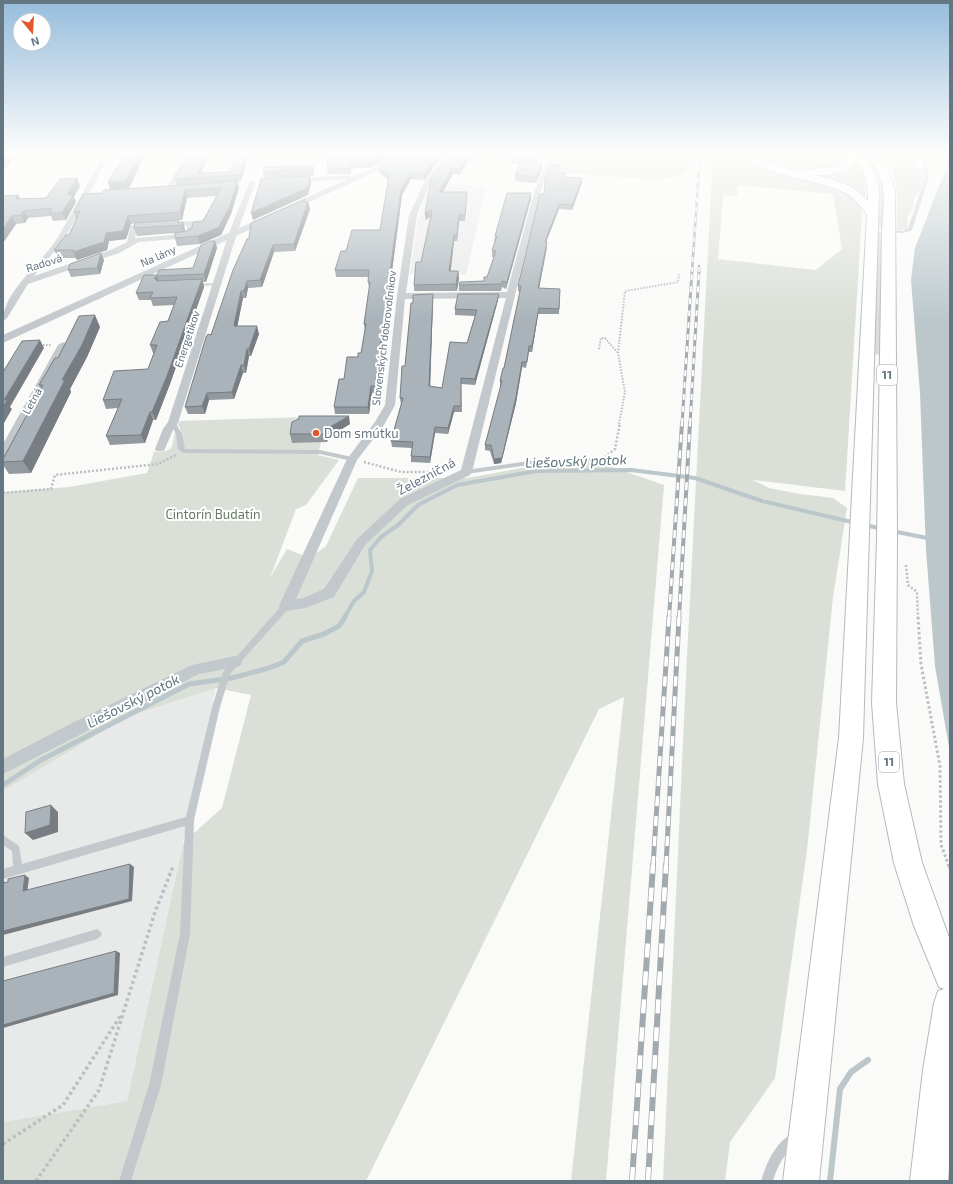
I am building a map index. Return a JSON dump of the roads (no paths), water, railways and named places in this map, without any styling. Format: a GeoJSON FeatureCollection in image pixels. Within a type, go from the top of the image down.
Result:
{"type":"FeatureCollection","features":[{"type":"Feature","properties":{"kind":"highway"},"geometry":{"type":"LineString","coordinates":[[929,1181],[940,1070],[950,1003]]}},
{"type":"Feature","properties":{"kind":"main road"},"geometry":{"type":"LineString","coordinates":[[869,209],[873,214]]}},
{"type":"Feature","properties":{"kind":"main road","name":"11"},"geometry":{"type":"LineString","coordinates":[[801,1181],[851,738],[873,209]]}},
{"type":"Feature","properties":{"kind":"main road","name":"11"},"geometry":{"type":"LineString","coordinates":[[889,209],[888,231],[887,530],[884,703],[891,784],[908,863],[929,926],[950,976]]}},
{"type":"Feature","properties":{"kind":"street","name":"Radová"},"geometry":{"type":"LineString","coordinates":[[3,318],[25,282],[60,240],[79,209]]}},
{"type":"Feature","properties":{"kind":"street","name":"Energetikov"},"geometry":{"type":"LineString","coordinates":[[160,449],[168,429],[173,423],[244,209]]}},
{"type":"Feature","properties":{"kind":"street","name":"Na lány"},"geometry":{"type":"LineString","coordinates":[[4,337],[233,241],[296,209]]}},
{"type":"Feature","properties":{"kind":"street","name":"Slovenských dobrovoľníkov"},"geometry":{"type":"LineString","coordinates":[[286,606],[352,459],[380,423],[390,405],[402,296],[413,215],[415,209]]}},
{"type":"Feature","properties":{"kind":"street","name":"Železničná"},"geometry":{"type":"LineString","coordinates":[[286,606],[305,603],[329,593],[361,542],[404,502],[466,472],[533,209]]}},
{"type":"Feature","properties":{"kind":"street","name":"Radová"},"geometry":{"type":"LineString","coordinates":[[25,282],[116,251],[137,240],[189,236],[191,223],[134,228],[130,241],[137,240]]}},
{"type":"Feature","properties":{"kind":"street"},"geometry":{"type":"LineString","coordinates":[[402,296],[510,295]]}},
{"type":"Feature","properties":{"kind":"street","name":"Letná"},"geometry":{"type":"LineString","coordinates":[[3,454],[7,437],[63,345]]}},
{"type":"Feature","properties":{"kind":"street"},"geometry":{"type":"LineString","coordinates":[[3,767],[83,725],[197,669],[231,667]]}},
{"type":"Feature","properties":{"kind":"lane"},"geometry":{"type":"LineString","coordinates":[[888,231],[898,232],[910,230],[917,209]]}},
{"type":"Feature","properties":{"kind":"lane"},"geometry":{"type":"LineString","coordinates":[[189,285],[218,284]]}},
{"type":"Feature","properties":{"kind":"lane"},"geometry":{"type":"LineString","coordinates":[[173,423],[179,434],[181,449],[183,451],[320,452],[352,459]]}},
{"type":"Feature","properties":{"kind":"lane"},"geometry":{"type":"LineString","coordinates":[[466,472],[536,462],[576,461]]}},
{"type":"Feature","properties":{"kind":"lane"},"geometry":{"type":"LineString","coordinates":[[125,1181],[155,1084],[185,934],[190,820],[216,707],[231,667],[286,606]]}},
{"type":"Feature","properties":{"kind":"lane"},"geometry":{"type":"LineString","coordinates":[[3,874],[190,820]]}},
{"type":"Feature","properties":{"kind":"lane"},"geometry":{"type":"LineString","coordinates":[[3,840],[16,849],[18,870]]}},
{"type":"Feature","properties":{"kind":"lane"},"geometry":{"type":"LineString","coordinates":[[3,962],[97,934]]}},
{"type":"Feature","properties":{"kind":"lane"},"geometry":{"type":"LineString","coordinates":[[767,1181],[772,1165],[779,1152],[787,1144],[807,1130]]}},
{"type":"Feature","properties":{"kind":"waterway","name":"Liešovský potok"},"geometry":{"type":"LineString","coordinates":[[344,618],[354,601],[364,592],[372,571],[370,550],[381,537],[398,525],[418,505],[457,485],[537,471],[631,470],[695,478],[762,501],[856,523]]}},
{"type":"Feature","properties":{"kind":"waterway","name":"Liešovský potok"},"geometry":{"type":"LineString","coordinates":[[865,525],[883,529]]}},
{"type":"Feature","properties":{"kind":"waterway","name":"Liešovský potok"},"geometry":{"type":"LineString","coordinates":[[892,531],[932,539]]}},
{"type":"Feature","properties":{"kind":"waterway","name":"Liešovský potok"},"geometry":{"type":"LineString","coordinates":[[3,785],[41,760],[189,684],[232,678],[269,668],[284,662],[302,641],[324,634],[339,626],[345,617]]}},
{"type":"Feature","properties":{"kind":"waterway"},"geometry":{"type":"LineString","coordinates":[[830,1181],[840,1089],[851,1072],[868,1060]]}},
{"type":"Feature","properties":{"kind":"railway"},"geometry":{"type":"LineString","coordinates":[[692,272],[696,209]]}},
{"type":"Feature","properties":{"kind":"railway"},"geometry":{"type":"LineString","coordinates":[[699,266],[699,271]]}},
{"type":"Feature","properties":{"kind":"railway"},"geometry":{"type":"LineString","coordinates":[[682,424],[692,271]]}},
{"type":"Feature","properties":{"kind":"railway"},"geometry":{"type":"LineString","coordinates":[[690,424],[699,271]]}},
{"type":"Feature","properties":{"kind":"railway"},"geometry":{"type":"LineString","coordinates":[[669,618],[682,423]]}},
{"type":"Feature","properties":{"kind":"railway"},"geometry":{"type":"LineString","coordinates":[[679,618],[690,423]]}},
{"type":"Feature","properties":{"kind":"railway"},"geometry":{"type":"LineString","coordinates":[[653,866],[669,617]]}},
{"type":"Feature","properties":{"kind":"railway"},"geometry":{"type":"LineString","coordinates":[[666,866],[679,617]]}},
{"type":"Feature","properties":{"kind":"railway"},"geometry":{"type":"LineString","coordinates":[[632,1181],[653,865]]}},
{"type":"Feature","properties":{"kind":"railway"},"geometry":{"type":"LineString","coordinates":[[648,1181],[666,865]]}},
{"type":"Feature","properties":{"kind":"place","name":"Dom smútku"},"geometry":{"type":"Point","coordinates":[316,433]}},
{"type":"Feature","properties":{"kind":"park label","name":"Cintorín Budatín"},"geometry":{"type":"Point","coordinates":[213,514]}}]}
